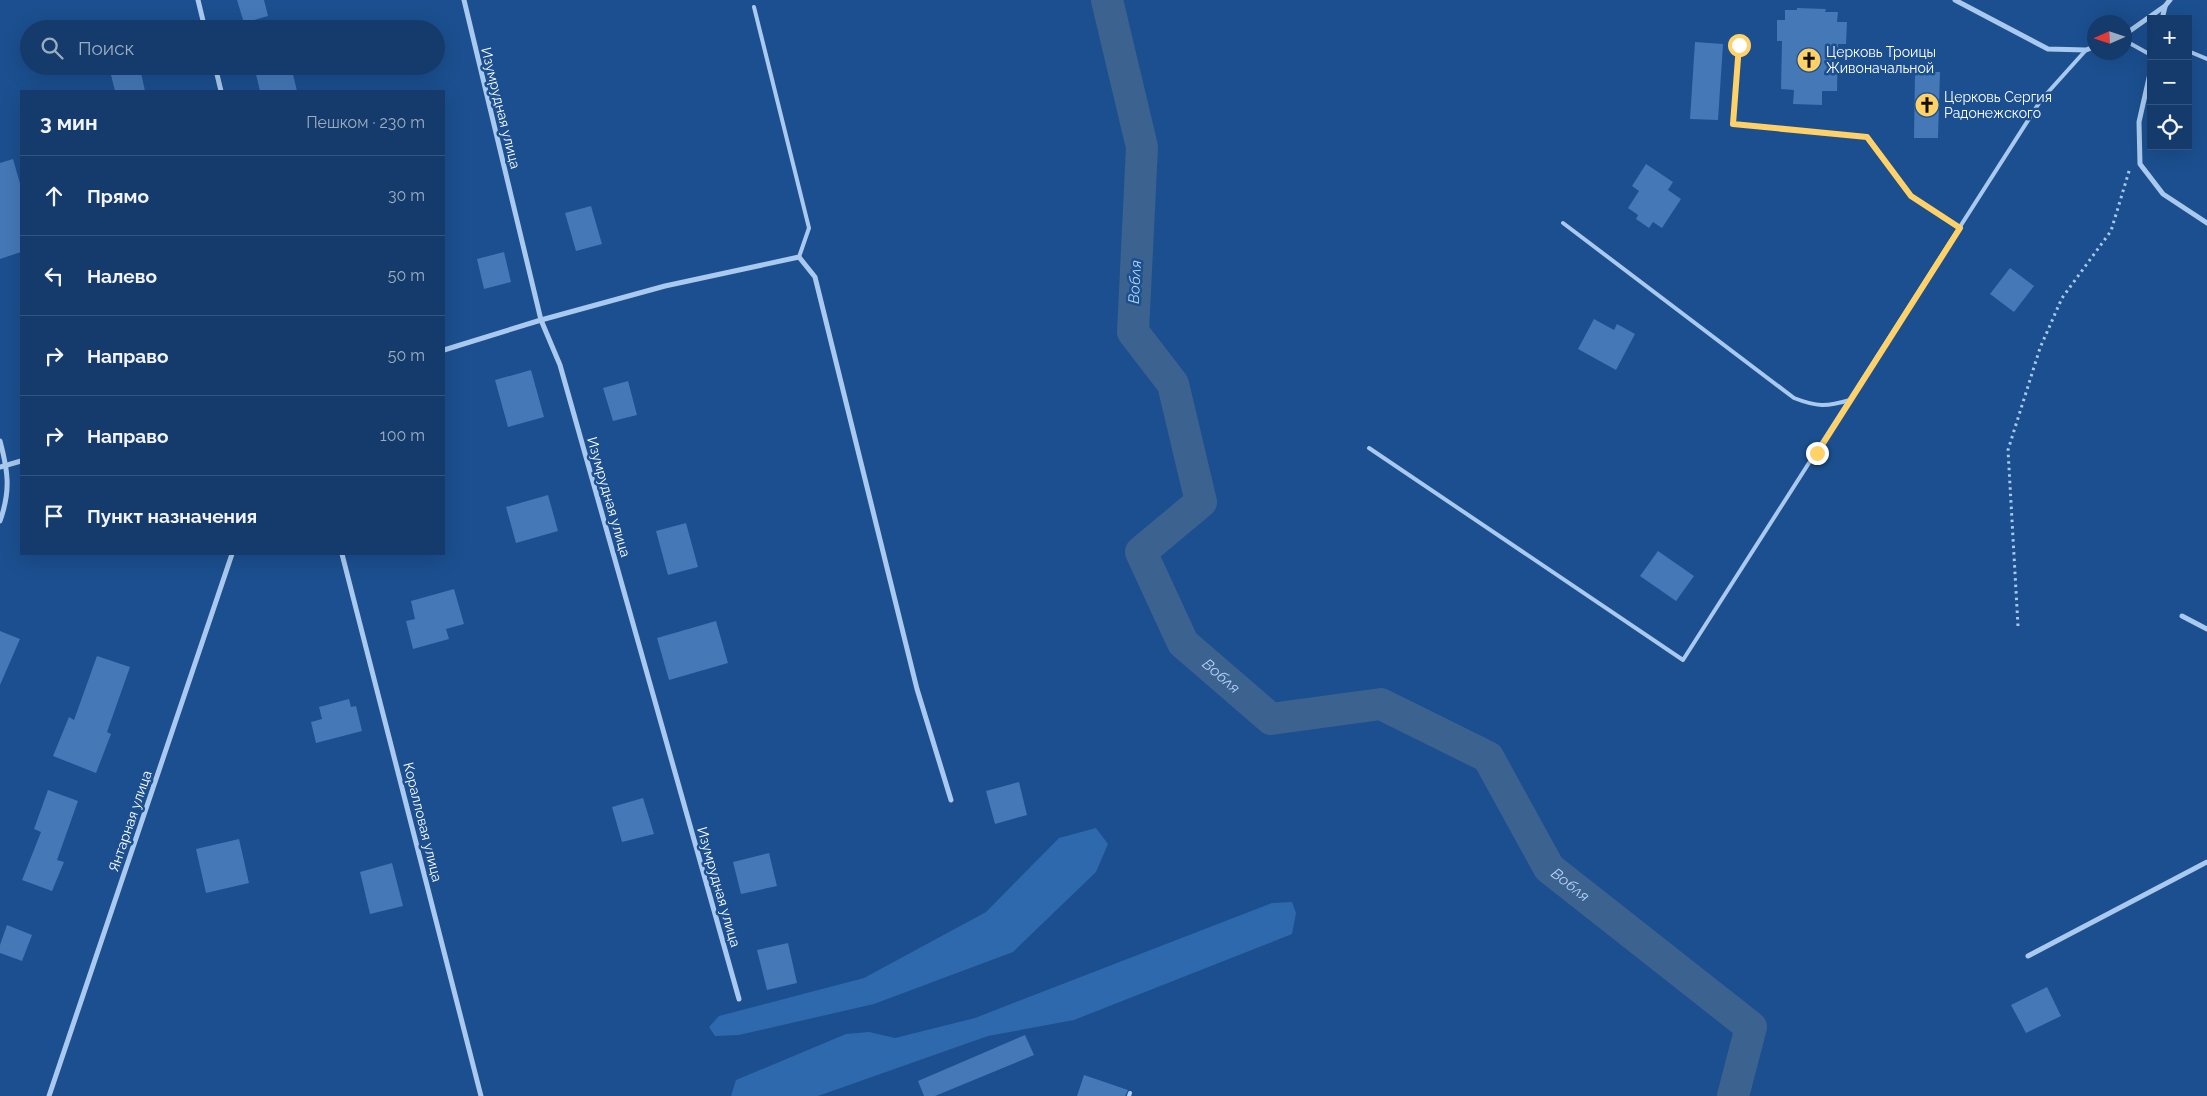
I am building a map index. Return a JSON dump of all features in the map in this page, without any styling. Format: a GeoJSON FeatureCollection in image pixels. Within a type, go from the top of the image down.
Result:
{"type":"FeatureCollection","features":[{"type":"Feature","properties":{"kind":"street"},"geometry":{"type":"LineString","coordinates":[[198,0],[203,20]]}},
{"type":"Feature","properties":{"kind":"street","name":"Изумрудная улица"},"geometry":{"type":"LineString","coordinates":[[464,0],[541,320],[560,365],[739,999]]}},
{"type":"Feature","properties":{"kind":"street"},"geometry":{"type":"LineString","coordinates":[[1956,0],[2048,49],[2086,50]]}},
{"type":"Feature","properties":{"kind":"street"},"geometry":{"type":"LineString","coordinates":[[2132,29],[2165,6],[2170,0]]}},
{"type":"Feature","properties":{"kind":"street"},"geometry":{"type":"LineString","coordinates":[[2163,15],[2165,6]]}},
{"type":"Feature","properties":{"kind":"street"},"geometry":{"type":"LineString","coordinates":[[217,75],[221,90]]}},
{"type":"Feature","properties":{"kind":"street"},"geometry":{"type":"LineString","coordinates":[[2147,87],[2139,122],[2140,164],[2163,194],[2207,224]]}},
{"type":"Feature","properties":{"kind":"street"},"geometry":{"type":"LineString","coordinates":[[445,350],[541,320],[665,286],[799,257],[816,277],[917,689],[951,800]]}},
{"type":"Feature","properties":{"kind":"street"},"geometry":{"type":"LineString","coordinates":[[0,441],[3,466],[8,482],[7,497],[0,520]]}},
{"type":"Feature","properties":{"kind":"street"},"geometry":{"type":"LineString","coordinates":[[3,466],[20,461]]}},
{"type":"Feature","properties":{"kind":"street","name":"Янтарная улица"},"geometry":{"type":"LineString","coordinates":[[49,1096],[232,555]]}},
{"type":"Feature","properties":{"kind":"street","name":"Коралловая улица"},"geometry":{"type":"LineString","coordinates":[[342,555],[481,1096]]}},
{"type":"Feature","properties":{"kind":"street"},"geometry":{"type":"LineString","coordinates":[[2182,616],[2207,629]]}},
{"type":"Feature","properties":{"kind":"street"},"geometry":{"type":"LineString","coordinates":[[2028,956],[2207,862]]}},
{"type":"Feature","properties":{"kind":"lane"},"geometry":{"type":"LineString","coordinates":[[754,7],[809,228],[799,257]]}},
{"type":"Feature","properties":{"kind":"lane"},"geometry":{"type":"LineString","coordinates":[[2132,44],[2147,53]]}},
{"type":"Feature","properties":{"kind":"lane"},"geometry":{"type":"LineString","coordinates":[[1369,448],[1683,660],[1851,400],[2041,100],[2086,50]]}},
{"type":"Feature","properties":{"kind":"lane"},"geometry":{"type":"LineString","coordinates":[[2192,53],[2207,59]]}},
{"type":"Feature","properties":{"kind":"lane"},"geometry":{"type":"LineString","coordinates":[[1563,223],[1794,398],[1812,406],[1830,406],[1851,400]]}},
{"type":"Feature","properties":{"kind":"path"},"geometry":{"type":"LineString","coordinates":[[1739,45],[1733,124],[1867,137],[1911,196],[1960,228]]}},
{"type":"Feature","properties":{"kind":"path"},"geometry":{"type":"LineString","coordinates":[[2018,626],[2008,450],[2040,348],[2062,298],[2111,231],[2131,167]]}},
{"type":"Feature","properties":{"kind":"shaded area"},"geometry":{"type":"Polygon","coordinates":[[[1096,828],[1108,844],[1096,872],[1013,952],[874,1004],[739,1035],[715,1036],[709,1027],[719,1016],[864,978],[986,912],[1059,838],[1096,828]]]}},
{"type":"Feature","properties":{"kind":"shaded area"},"geometry":{"type":"Polygon","coordinates":[[[1292,902],[1296,913],[1292,934],[1074,1020],[988,1036],[818,1096],[731,1096],[736,1080],[846,1034],[869,1032],[895,1038],[975,1018],[1272,903],[1292,902]]]}},
{"type":"Feature","properties":{"kind":"building"},"geometry":{"type":"Polygon","coordinates":[[[237,0],[264,0],[268,16],[254,20],[243,20],[237,0]]]}},
{"type":"Feature","properties":{"kind":"building","name":"Церковь Троицы Живоначальной"},"geometry":{"type":"Polygon","coordinates":[[[1797,8],[1826,9],[1825,12],[1838,12],[1837,22],[1847,22],[1846,44],[1838,44],[1837,91],[1822,91],[1822,105],[1793,104],[1794,90],[1781,89],[1782,41],[1777,41],[1777,20],[1785,20],[1785,10],[1797,10],[1797,8]]]}},
{"type":"Feature","properties":{"kind":"building"},"geometry":{"type":"Polygon","coordinates":[[[1695,42],[1723,44],[1718,120],[1690,119],[1695,42]]]}},
{"type":"Feature","properties":{"kind":"building","name":"Церковь Сергия Радонежского"},"geometry":{"type":"Polygon","coordinates":[[[1915,72],[1940,72],[1938,138],[1914,138],[1915,72]]]}},
{"type":"Feature","properties":{"kind":"building"},"geometry":{"type":"Polygon","coordinates":[[[111,75],[142,75],[145,90],[115,90],[111,75]]]}},
{"type":"Feature","properties":{"kind":"building"},"geometry":{"type":"Polygon","coordinates":[[[256,75],[293,75],[297,90],[260,90],[256,75]]]}},
{"type":"Feature","properties":{"kind":"building"},"geometry":{"type":"Polygon","coordinates":[[[13,159],[20,184],[20,252],[0,259],[0,163],[13,159]]]}},
{"type":"Feature","properties":{"kind":"building"},"geometry":{"type":"Polygon","coordinates":[[[1646,164],[1673,182],[1668,190],[1681,199],[1662,228],[1653,222],[1649,228],[1636,219],[1638,215],[1628,208],[1639,191],[1632,186],[1646,164]]]}},
{"type":"Feature","properties":{"kind":"building"},"geometry":{"type":"Polygon","coordinates":[[[591,206],[602,244],[576,251],[565,213],[591,206]]]}},
{"type":"Feature","properties":{"kind":"building"},"geometry":{"type":"Polygon","coordinates":[[[504,252],[511,282],[484,289],[477,259],[504,252]]]}},
{"type":"Feature","properties":{"kind":"building"},"geometry":{"type":"Polygon","coordinates":[[[2010,268],[2034,286],[2014,312],[1990,294],[2010,268]]]}},
{"type":"Feature","properties":{"kind":"building"},"geometry":{"type":"Polygon","coordinates":[[[1594,319],[1614,330],[1617,324],[1635,334],[1616,370],[1578,349],[1594,319]]]}},
{"type":"Feature","properties":{"kind":"building"},"geometry":{"type":"Polygon","coordinates":[[[531,370],[544,417],[508,427],[495,380],[531,370]]]}},
{"type":"Feature","properties":{"kind":"building"},"geometry":{"type":"Polygon","coordinates":[[[628,381],[637,415],[613,421],[603,388],[628,381]]]}},
{"type":"Feature","properties":{"kind":"building"},"geometry":{"type":"Polygon","coordinates":[[[548,495],[558,531],[516,543],[506,507],[548,495]]]}},
{"type":"Feature","properties":{"kind":"building"},"geometry":{"type":"Polygon","coordinates":[[[686,523],[698,567],[668,575],[656,531],[686,523]]]}},
{"type":"Feature","properties":{"kind":"building"},"geometry":{"type":"Polygon","coordinates":[[[1658,551],[1694,576],[1676,601],[1640,576],[1658,551]]]}},
{"type":"Feature","properties":{"kind":"building"},"geometry":{"type":"Polygon","coordinates":[[[454,589],[464,624],[446,629],[449,639],[413,649],[406,621],[415,619],[411,601],[454,589]]]}},
{"type":"Feature","properties":{"kind":"building"},"geometry":{"type":"Polygon","coordinates":[[[716,621],[728,663],[669,680],[657,638],[716,621]]]}},
{"type":"Feature","properties":{"kind":"building"},"geometry":{"type":"Polygon","coordinates":[[[0,631],[20,639],[0,685],[0,631]]]}},
{"type":"Feature","properties":{"kind":"building"},"geometry":{"type":"Polygon","coordinates":[[[97,656],[130,667],[107,732],[111,734],[96,773],[53,756],[69,717],[74,720],[97,656]]]}},
{"type":"Feature","properties":{"kind":"building"},"geometry":{"type":"Polygon","coordinates":[[[349,699],[351,707],[356,706],[362,731],[316,743],[311,722],[322,719],[319,707],[349,699]]]}},
{"type":"Feature","properties":{"kind":"building"},"geometry":{"type":"Polygon","coordinates":[[[1019,782],[1027,815],[995,824],[986,791],[1019,782]]]}},
{"type":"Feature","properties":{"kind":"building"},"geometry":{"type":"Polygon","coordinates":[[[48,790],[78,801],[57,860],[64,862],[52,891],[22,880],[41,832],[34,829],[48,790]]]}},
{"type":"Feature","properties":{"kind":"building"},"geometry":{"type":"Polygon","coordinates":[[[643,798],[654,834],[622,842],[612,807],[643,798]]]}},
{"type":"Feature","properties":{"kind":"building"},"geometry":{"type":"Polygon","coordinates":[[[239,839],[249,883],[206,893],[196,849],[239,839]]]}},
{"type":"Feature","properties":{"kind":"building"},"geometry":{"type":"Polygon","coordinates":[[[769,853],[777,886],[741,894],[733,862],[769,853]]]}},
{"type":"Feature","properties":{"kind":"building"},"geometry":{"type":"Polygon","coordinates":[[[392,863],[403,906],[370,914],[360,872],[392,863]]]}},
{"type":"Feature","properties":{"kind":"building"},"geometry":{"type":"Polygon","coordinates":[[[7,925],[32,935],[22,961],[0,953],[0,945],[7,925]]]}},
{"type":"Feature","properties":{"kind":"building"},"geometry":{"type":"Polygon","coordinates":[[[788,943],[797,983],[767,990],[757,950],[788,943]]]}},
{"type":"Feature","properties":{"kind":"building"},"geometry":{"type":"Polygon","coordinates":[[[2047,987],[2061,1016],[2026,1033],[2011,1005],[2047,987]]]}},
{"type":"Feature","properties":{"kind":"building"},"geometry":{"type":"Polygon","coordinates":[[[1025,1035],[1034,1055],[935,1096],[924,1096],[918,1081],[1025,1035]]]}},
{"type":"Feature","properties":{"kind":"building"},"geometry":{"type":"Polygon","coordinates":[[[1084,1075],[1128,1090],[1125,1096],[1077,1096],[1084,1075]]]}},
{"type":"Feature","properties":{"kind":"waterway","name":"Вобля"},"geometry":{"type":"LineString","coordinates":[[1107,0],[1142,147],[1133,332],[1173,384],[1201,502],[1141,552],[1183,643],[1271,719],[1381,704],[1488,757],[1549,868],[1751,1027],[1733,1096]]}},
{"type":"Feature","properties":{"kind":"place","name":"Церковь Троицы Живоначальной"},"geometry":{"type":"Point","coordinates":[1809,60]}},
{"type":"Feature","properties":{"kind":"place","name":"Церковь Сергия Радонежского"},"geometry":{"type":"Point","coordinates":[1927,105]}},
{"type":"Feature","properties":{"kind":"route"},"geometry":{"type":"LineString","coordinates":[[1739,45],[1733,124],[1867,137],[1911,196],[1960,228],[1817,453]]}}]}
